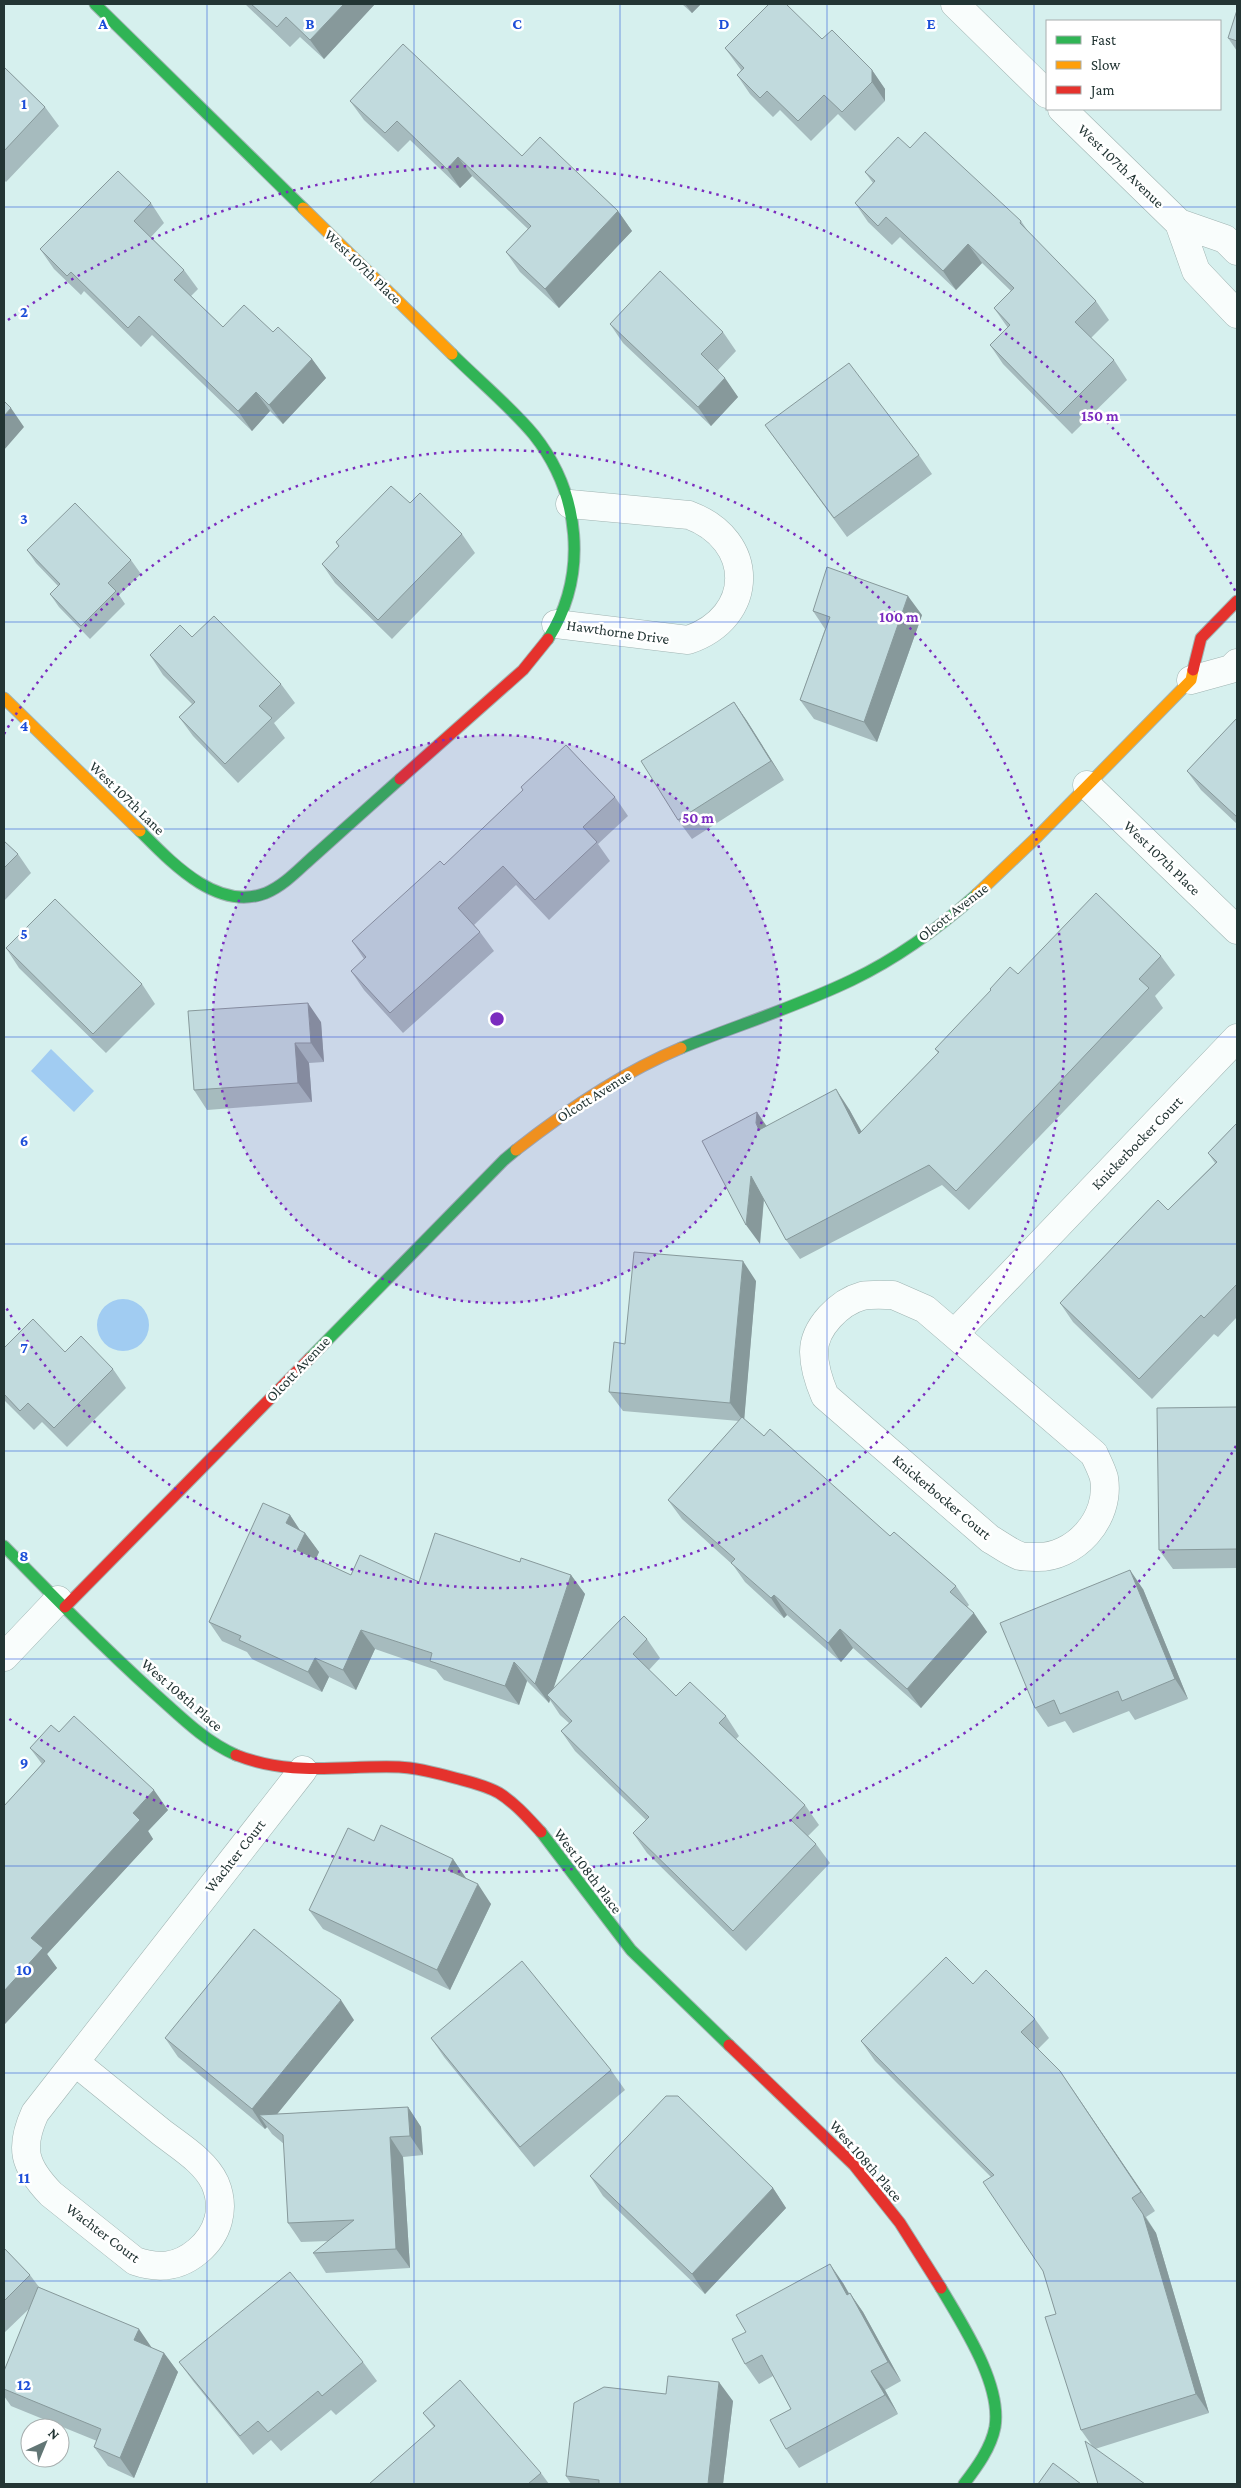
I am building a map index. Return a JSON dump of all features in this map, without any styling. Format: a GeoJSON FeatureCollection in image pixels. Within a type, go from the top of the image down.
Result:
{"type":"FeatureCollection","features":[{"type":"Feature","properties":{"kind":"street","name":"West 107th Place"},"geometry":{"type":"LineString","coordinates":[[95,4],[533,434],[548,454],[570,504],[574,525],[574,561]]}},
{"type":"Feature","properties":{"kind":"street"},"geometry":{"type":"LineString","coordinates":[[955,4],[1046,93]]}},
{"type":"Feature","properties":{"kind":"street","name":"West 107th Avenue"},"geometry":{"type":"LineString","coordinates":[[1063,110],[1179,223],[1225,239],[1237,251]]}},
{"type":"Feature","properties":{"kind":"street","name":"West 107th Avenue"},"geometry":{"type":"LineString","coordinates":[[1179,223],[1196,271],[1237,314]]}},
{"type":"Feature","properties":{"kind":"street","name":"Hawthorne Drive"},"geometry":{"type":"LineString","coordinates":[[556,624],[672,640],[688,640],[703,635],[717,626],[726,616],[734,604],[739,575],[737,558],[731,546],[719,532],[706,522],[689,516],[570,504]]}},
{"type":"Feature","properties":{"kind":"street","name":"Hawthorne Drive"},"geometry":{"type":"LineString","coordinates":[[243,897],[267,893],[291,876],[522,670],[543,647],[556,624],[564,602],[574,561]]}},
{"type":"Feature","properties":{"kind":"street"},"geometry":{"type":"LineString","coordinates":[[1191,680],[1201,638],[1237,601]]}},
{"type":"Feature","properties":{"kind":"street","name":"Olcott Avenue"},"geometry":{"type":"LineString","coordinates":[[4,1657],[62,1604],[471,1191],[527,1141],[567,1111],[634,1071],[705,1038],[842,985],[878,966],[948,919],[1007,868],[1191,680],[1231,669],[1237,663]]}},
{"type":"Feature","properties":{"kind":"street","name":"West 107th Lane"},"geometry":{"type":"LineString","coordinates":[[4,698],[177,868],[198,883],[243,897]]}},
{"type":"Feature","properties":{"kind":"street","name":"West 107th Place"},"geometry":{"type":"LineString","coordinates":[[1087,785],[1237,930]]}},
{"type":"Feature","properties":{"kind":"street","name":"Knickerbocker Court"},"geometry":{"type":"LineString","coordinates":[[954,1334],[1237,1038]]}},
{"type":"Feature","properties":{"kind":"street","name":"Knickerbocker Court"},"geometry":{"type":"LineString","coordinates":[[893,1295],[925,1309],[954,1334],[1094,1454],[1104,1478],[1103,1500],[1095,1523],[1081,1541],[1063,1552],[1046,1557],[1021,1556],[990,1538],[825,1396],[817,1376],[814,1350],[821,1330],[838,1307],[862,1296],[893,1295]]}},
{"type":"Feature","properties":{"kind":"street","name":"West 108th Place"},"geometry":{"type":"LineString","coordinates":[[4,1546],[136,1676],[194,1728],[218,1746],[242,1757],[267,1765],[303,1770],[393,1767],[422,1770],[479,1784],[502,1796],[522,1812],[540,1832],[594,1905],[633,1951],[854,2165],[893,2214],[936,2279],[977,2354],[990,2383],[995,2403],[996,2423],[983,2456],[964,2484]]}},
{"type":"Feature","properties":{"kind":"street","name":"Wachter Court"},"geometry":{"type":"LineString","coordinates":[[75,2062],[198,2162],[215,2184],[220,2210],[219,2222],[213,2235],[193,2256],[168,2267],[151,2267],[135,2260],[51,2194],[32,2172],[27,2159],[25,2145],[27,2131],[35,2112],[303,1770]]}},
{"type":"Feature","properties":{"kind":"water"},"geometry":{"type":"Polygon","coordinates":[[[51,1049],[94,1091],[74,1112],[31,1071],[51,1049]]]}},
{"type":"Feature","properties":{"kind":"water"},"geometry":{"type":"Polygon","coordinates":[[[123,1299],[133,1301],[141,1307],[147,1315],[149,1325],[147,1335],[141,1343],[133,1349],[123,1351],[113,1349],[105,1343],[99,1335],[97,1325],[99,1315],[105,1307],[113,1301],[123,1299]]]}},
{"type":"Feature","properties":{"kind":"building"},"geometry":{"type":"Polygon","coordinates":[[[251,4],[344,4],[310,40],[286,17],[277,27],[251,4]]]}},
{"type":"Feature","properties":{"kind":"building"},"geometry":{"type":"Polygon","coordinates":[[[769,4],[786,4],[822,39],[832,30],[872,70],[872,82],[842,112],[824,95],[798,121],[767,91],[760,98],[737,75],[744,68],[725,48],[769,4]]]}},
{"type":"Feature","properties":{"kind":"building"},"geometry":{"type":"Polygon","coordinates":[[[1237,10],[1237,41],[1228,38],[1237,10]]]}},
{"type":"Feature","properties":{"kind":"building"},"geometry":{"type":"Polygon","coordinates":[[[403,44],[522,156],[540,137],[618,211],[545,289],[506,252],[531,226],[458,157],[447,169],[397,121],[385,133],[350,101],[403,44]]]}},
{"type":"Feature","properties":{"kind":"building"},"geometry":{"type":"Polygon","coordinates":[[[4,67],[45,107],[4,151],[4,67]]]}},
{"type":"Feature","properties":{"kind":"building"},"geometry":{"type":"Polygon","coordinates":[[[925,132],[1021,221],[1020,223],[1096,301],[1075,322],[1114,360],[1059,415],[990,345],[1010,325],[994,308],[1014,288],[968,244],[943,271],[886,217],[878,226],[855,203],[875,181],[865,172],[898,137],[910,148],[925,132]]]}},
{"type":"Feature","properties":{"kind":"building"},"geometry":{"type":"Polygon","coordinates":[[[118,171],[151,203],[134,221],[184,270],[174,280],[223,327],[244,305],[273,332],[278,327],[312,359],[269,405],[256,392],[238,411],[139,316],[128,328],[71,272],[67,276],[40,249],[118,171]]]}},
{"type":"Feature","properties":{"kind":"building"},"geometry":{"type":"Polygon","coordinates":[[[660,271],[723,332],[701,354],[725,378],[698,407],[610,324],[660,271]]]}},
{"type":"Feature","properties":{"kind":"building"},"geometry":{"type":"Polygon","coordinates":[[[849,363],[919,455],[834,518],[765,425],[849,363]]]}},
{"type":"Feature","properties":{"kind":"building"},"geometry":{"type":"Polygon","coordinates":[[[4,401],[11,408],[4,416],[4,401]]]}},
{"type":"Feature","properties":{"kind":"building"},"geometry":{"type":"Polygon","coordinates":[[[391,486],[410,503],[420,493],[462,534],[378,620],[322,564],[339,546],[336,542],[391,486]]]}},
{"type":"Feature","properties":{"kind":"building"},"geometry":{"type":"Polygon","coordinates":[[[75,503],[131,560],[108,583],[116,591],[81,626],[50,594],[60,584],[27,550],[75,503]]]}},
{"type":"Feature","properties":{"kind":"building"},"geometry":{"type":"Polygon","coordinates":[[[827,567],[908,596],[864,722],[800,700],[830,617],[813,611],[827,567]]]}},
{"type":"Feature","properties":{"kind":"building"},"geometry":{"type":"Polygon","coordinates":[[[214,616],[281,684],[259,706],[272,718],[225,764],[179,717],[195,702],[150,655],[180,625],[192,637],[214,616]]]}},
{"type":"Feature","properties":{"kind":"building"},"geometry":{"type":"Polygon","coordinates":[[[734,702],[771,761],[678,820],[641,761],[734,702]]]}},
{"type":"Feature","properties":{"kind":"building"},"geometry":{"type":"Polygon","coordinates":[[[1237,718],[1237,817],[1187,771],[1237,718]]]}},
{"type":"Feature","properties":{"kind":"building"},"geometry":{"type":"Polygon","coordinates":[[[566,745],[615,797],[583,827],[597,842],[535,900],[503,866],[458,908],[480,932],[390,1013],[351,971],[366,957],[352,941],[440,861],[444,865],[523,790],[521,787],[566,745]]]}},
{"type":"Feature","properties":{"kind":"building"},"geometry":{"type":"Polygon","coordinates":[[[4,841],[18,854],[4,868],[4,841]]]}},
{"type":"Feature","properties":{"kind":"building"},"geometry":{"type":"Polygon","coordinates":[[[1096,893],[1161,956],[1139,979],[1149,988],[956,1191],[929,1165],[786,1240],[751,1176],[746,1225],[702,1141],[757,1112],[756,1123],[759,1130],[836,1089],[859,1134],[939,1052],[935,1049],[991,990],[1010,967],[1018,974],[1096,893]]]}},
{"type":"Feature","properties":{"kind":"building"},"geometry":{"type":"Polygon","coordinates":[[[55,899],[142,984],[93,1034],[6,948],[55,899]]]}},
{"type":"Feature","properties":{"kind":"building"},"geometry":{"type":"Polygon","coordinates":[[[308,1003],[311,1043],[295,1043],[298,1083],[194,1090],[188,1011],[308,1003]]]}},
{"type":"Feature","properties":{"kind":"building"},"geometry":{"type":"Polygon","coordinates":[[[1237,1123],[1237,1284],[1204,1318],[1201,1315],[1139,1379],[1060,1303],[1158,1200],[1168,1210],[1217,1162],[1208,1153],[1237,1123]]]}},
{"type":"Feature","properties":{"kind":"building"},"geometry":{"type":"Polygon","coordinates":[[[634,1252],[743,1261],[730,1403],[609,1392],[614,1342],[625,1344],[634,1252]]]}},
{"type":"Feature","properties":{"kind":"building"},"geometry":{"type":"Polygon","coordinates":[[[33,1319],[65,1352],[81,1336],[113,1369],[54,1428],[28,1403],[20,1411],[4,1394],[4,1348],[33,1319]]]}},
{"type":"Feature","properties":{"kind":"building"},"geometry":{"type":"Polygon","coordinates":[[[1237,1407],[1237,1549],[1159,1550],[1157,1408],[1237,1407]]]}},
{"type":"Feature","properties":{"kind":"building"},"geometry":{"type":"Polygon","coordinates":[[[742,1417],[764,1436],[770,1429],[890,1536],[894,1532],[956,1586],[950,1592],[974,1613],[907,1689],[840,1629],[828,1643],[774,1595],[771,1598],[731,1563],[735,1559],[668,1500],[742,1417]]]}},
{"type":"Feature","properties":{"kind":"building"},"geometry":{"type":"Polygon","coordinates":[[[263,1503],[290,1515],[286,1523],[305,1533],[297,1550],[351,1575],[360,1555],[419,1582],[435,1533],[520,1562],[521,1558],[571,1575],[535,1684],[514,1662],[505,1686],[430,1661],[432,1653],[361,1630],[343,1670],[315,1658],[308,1672],[239,1640],[241,1636],[209,1622],[263,1503]]]}},
{"type":"Feature","properties":{"kind":"building"},"geometry":{"type":"Polygon","coordinates":[[[1130,1570],[1175,1679],[1122,1701],[1118,1691],[1060,1714],[1054,1700],[1035,1708],[1000,1623],[1130,1570]]]}},
{"type":"Feature","properties":{"kind":"building"},"geometry":{"type":"Polygon","coordinates":[[[624,1616],[647,1639],[633,1654],[676,1696],[690,1682],[726,1716],[719,1723],[805,1805],[791,1820],[816,1844],[733,1931],[633,1833],[649,1817],[561,1731],[572,1721],[547,1695],[624,1616]]]}},
{"type":"Feature","properties":{"kind":"building"},"geometry":{"type":"Polygon","coordinates":[[[74,1716],[154,1790],[133,1813],[140,1820],[31,1938],[43,1948],[4,1991],[4,1806],[45,1761],[30,1748],[51,1725],[59,1732],[74,1716]]]}},
{"type":"Feature","properties":{"kind":"building"},"geometry":{"type":"Polygon","coordinates":[[[381,1825],[453,1859],[448,1870],[478,1884],[437,1970],[309,1910],[348,1828],[374,1841],[381,1825]]]}},
{"type":"Feature","properties":{"kind":"building"},"geometry":{"type":"Polygon","coordinates":[[[254,1929],[341,2000],[252,2109],[165,2038],[254,1929]]]}},
{"type":"Feature","properties":{"kind":"building"},"geometry":{"type":"Polygon","coordinates":[[[946,1957],[973,1984],[986,1970],[1035,2019],[1021,2032],[1060,2071],[1141,2192],[1132,2198],[1143,2214],[1196,2394],[1081,2430],[1045,2317],[1056,2314],[1043,2271],[983,2182],[994,2175],[861,2041],[946,1957]]]}},
{"type":"Feature","properties":{"kind":"building"},"geometry":{"type":"Polygon","coordinates":[[[522,1961],[611,2070],[520,2147],[431,2038],[522,1961]]]}},
{"type":"Feature","properties":{"kind":"building"},"geometry":{"type":"Polygon","coordinates":[[[666,2096],[678,2096],[773,2188],[692,2274],[590,2176],[666,2096]]]}},
{"type":"Feature","properties":{"kind":"building"},"geometry":{"type":"Polygon","coordinates":[[[408,2107],[410,2136],[390,2137],[396,2249],[313,2253],[354,2220],[288,2223],[283,2135],[259,2115],[408,2107]]]}},
{"type":"Feature","properties":{"kind":"building"},"geometry":{"type":"Polygon","coordinates":[[[4,2248],[30,2275],[4,2301],[4,2248]]]}},
{"type":"Feature","properties":{"kind":"building"},"geometry":{"type":"Polygon","coordinates":[[[830,2264],[847,2295],[850,2293],[888,2362],[871,2371],[885,2395],[786,2449],[770,2420],[791,2409],[762,2355],[745,2364],[732,2339],[746,2332],[736,2315],[830,2264]]]}},
{"type":"Feature","properties":{"kind":"building"},"geometry":{"type":"Polygon","coordinates":[[[290,2272],[363,2362],[322,2396],[318,2391],[268,2432],[258,2421],[240,2436],[179,2362],[290,2272]]]}},
{"type":"Feature","properties":{"kind":"building"},"geometry":{"type":"Polygon","coordinates":[[[38,2287],[139,2329],[134,2340],[164,2353],[120,2458],[94,2447],[101,2429],[4,2389],[4,2371],[38,2287]]]}},
{"type":"Feature","properties":{"kind":"building"},"geometry":{"type":"Polygon","coordinates":[[[668,2376],[719,2382],[708,2484],[599,2484],[599,2480],[566,2476],[574,2403],[604,2387],[666,2394],[668,2376]]]}},
{"type":"Feature","properties":{"kind":"building"},"geometry":{"type":"Polygon","coordinates":[[[460,2380],[541,2473],[528,2484],[369,2484],[435,2426],[423,2413],[460,2380]]]}},
{"type":"Feature","properties":{"kind":"building"},"geometry":{"type":"Polygon","coordinates":[[[1085,2441],[1145,2484],[1098,2484],[1085,2441]]]}},
{"type":"Feature","properties":{"kind":"building"},"geometry":{"type":"Polygon","coordinates":[[[1053,2463],[1081,2484],[1038,2484],[1053,2463]]]}},
{"type":"Feature","properties":{"kind":"traffic: fast"},"geometry":{"type":"LineString","coordinates":[[95,4],[303,208]]}},
{"type":"Feature","properties":{"kind":"traffic: fast"},"geometry":{"type":"LineString","coordinates":[[452,354],[505,404],[534,435],[549,458],[561,482],[574,534],[574,561],[570,588],[561,614],[548,639]]}},
{"type":"Feature","properties":{"kind":"traffic: fast"},"geometry":{"type":"LineString","coordinates":[[140,831],[196,881],[230,896],[248,897],[266,893],[286,881],[400,779]]}},
{"type":"Feature","properties":{"kind":"traffic: fast"},"geometry":{"type":"LineString","coordinates":[[681,1048],[810,999],[852,980],[886,962],[918,941],[977,894]]}},
{"type":"Feature","properties":{"kind":"traffic: fast"},"geometry":{"type":"LineString","coordinates":[[310,1358],[516,1150]]}},
{"type":"Feature","properties":{"kind":"traffic: fast"},"geometry":{"type":"LineString","coordinates":[[4,1546],[97,1639],[173,1710],[213,1743],[236,1755]]}},
{"type":"Feature","properties":{"kind":"traffic: fast"},"geometry":{"type":"LineString","coordinates":[[541,1832],[631,1950],[729,2045]]}},
{"type":"Feature","properties":{"kind":"traffic: fast"},"geometry":{"type":"LineString","coordinates":[[941,2288],[979,2355],[987,2374],[996,2410],[995,2427],[987,2450],[964,2484]]}},
{"type":"Feature","properties":{"kind":"traffic: slow"},"geometry":{"type":"LineString","coordinates":[[303,208],[452,354]]}},
{"type":"Feature","properties":{"kind":"traffic: slow"},"geometry":{"type":"LineString","coordinates":[[977,894],[1038,836],[1191,680],[1193,670]]}},
{"type":"Feature","properties":{"kind":"traffic: slow"},"geometry":{"type":"LineString","coordinates":[[4,698],[140,831]]}},
{"type":"Feature","properties":{"kind":"traffic: slow"},"geometry":{"type":"LineString","coordinates":[[516,1150],[595,1093],[637,1069],[681,1048]]}},
{"type":"Feature","properties":{"kind":"traffic: jam"},"geometry":{"type":"LineString","coordinates":[[1193,670],[1201,638],[1237,601]]}},
{"type":"Feature","properties":{"kind":"traffic: jam"},"geometry":{"type":"LineString","coordinates":[[400,779],[523,670],[548,639]]}},
{"type":"Feature","properties":{"kind":"traffic: jam"},"geometry":{"type":"LineString","coordinates":[[65,1607],[310,1358]]}},
{"type":"Feature","properties":{"kind":"traffic: jam"},"geometry":{"type":"LineString","coordinates":[[236,1755],[257,1762],[297,1768],[399,1767],[441,1774],[477,1784],[499,1793],[516,1806],[541,1832]]}},
{"type":"Feature","properties":{"kind":"traffic: jam"},"geometry":{"type":"LineString","coordinates":[[729,2045],[854,2165],[900,2223],[941,2288]]}}]}
